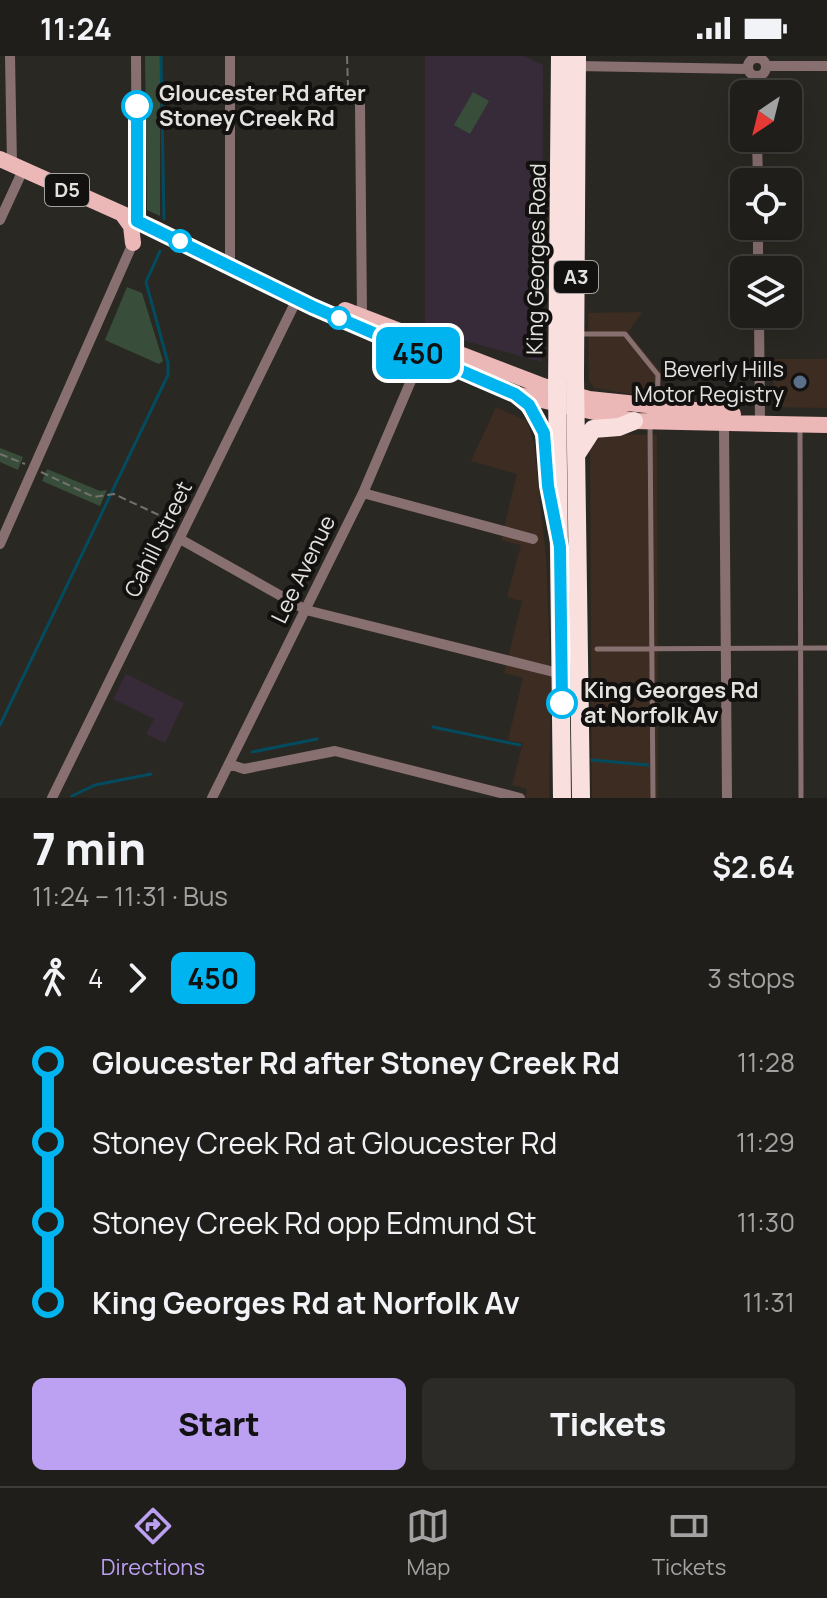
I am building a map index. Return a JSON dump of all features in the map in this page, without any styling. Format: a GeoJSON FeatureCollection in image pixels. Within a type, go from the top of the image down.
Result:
{"type":"FeatureCollection","features":[{"type":"Feature","properties":{"kind":"highway","name":"King Georges Road"},"geometry":{"type":"LineString","coordinates":[[571,59],[576,334],[567,401],[577,455],[581,798]]}},
{"type":"Feature","properties":{"kind":"highway","name":"King Georges Road"},"geometry":{"type":"LineString","coordinates":[[562,798],[560,547],[567,401],[571,59]]}},
{"type":"Feature","properties":{"kind":"highway"},"geometry":{"type":"LineString","coordinates":[[577,455],[593,429],[619,427],[647,417]]}},
{"type":"Feature","properties":{"kind":"main road","name":"D5"},"geometry":{"type":"LineString","coordinates":[[11,165],[422,355],[515,394],[567,401]]}},
{"type":"Feature","properties":{"kind":"main road"},"geometry":{"type":"LineString","coordinates":[[133,243],[131,226],[141,223]]}},
{"type":"Feature","properties":{"kind":"main road"},"geometry":{"type":"LineString","coordinates":[[133,243],[141,223]]}},
{"type":"Feature","properties":{"kind":"main road","name":"D5"},"geometry":{"type":"LineString","coordinates":[[298,297],[362,316],[567,401]]}},
{"type":"Feature","properties":{"kind":"main road"},"geometry":{"type":"LineString","coordinates":[[515,394],[529,405],[544,433],[548,486],[560,547]]}},
{"type":"Feature","properties":{"kind":"main road"},"geometry":{"type":"LineString","coordinates":[[567,401],[647,417],[724,424],[827,417]]}},
{"type":"Feature","properties":{"kind":"main road"},"geometry":{"type":"LineString","coordinates":[[567,401],[647,417],[827,425]]}},
{"type":"Feature","properties":{"kind":"street"},"geometry":{"type":"LineString","coordinates":[[0,220],[11,165],[10,56]]}},
{"type":"Feature","properties":{"kind":"street"},"geometry":{"type":"LineString","coordinates":[[136,56],[141,223]]}},
{"type":"Feature","properties":{"kind":"street"},"geometry":{"type":"LineString","coordinates":[[230,56],[230,264]]}},
{"type":"Feature","properties":{"kind":"street"},"geometry":{"type":"LineString","coordinates":[[753,80],[749,62],[756,57],[766,66],[827,66]]}},
{"type":"Feature","properties":{"kind":"street"},"geometry":{"type":"LineString","coordinates":[[571,59],[762,74],[766,66]]}},
{"type":"Feature","properties":{"kind":"street"},"geometry":{"type":"LineString","coordinates":[[360,104],[362,316]]}},
{"type":"Feature","properties":{"kind":"street"},"geometry":{"type":"LineString","coordinates":[[0,544],[133,243]]}},
{"type":"Feature","properties":{"kind":"street","name":"Cahill Street"},"geometry":{"type":"LineString","coordinates":[[52,798],[298,297]]}},
{"type":"Feature","properties":{"kind":"street"},"geometry":{"type":"LineString","coordinates":[[759,328],[760,420]]}},
{"type":"Feature","properties":{"kind":"street","name":"Lee Avenue"},"geometry":{"type":"LineString","coordinates":[[212,798],[363,493],[422,355]]}},
{"type":"Feature","properties":{"kind":"street"},"geometry":{"type":"LineString","coordinates":[[724,424],[727,798]]}},
{"type":"Feature","properties":{"kind":"street"},"geometry":{"type":"LineString","coordinates":[[363,493],[382,501],[533,539]]}},
{"type":"Feature","properties":{"kind":"street"},"geometry":{"type":"LineString","coordinates":[[180,539],[306,610],[562,674]]}},
{"type":"Feature","properties":{"kind":"street"},"geometry":{"type":"LineString","coordinates":[[229,764],[244,769],[337,752],[520,798]]}},
{"type":"Feature","properties":{"kind":"lane"},"geometry":{"type":"LineString","coordinates":[[576,334],[625,334],[658,375],[647,417],[653,798]]}},
{"type":"Feature","properties":{"kind":"lane"},"geometry":{"type":"LineString","coordinates":[[800,425],[801,798]]}},
{"type":"Feature","properties":{"kind":"lane"},"geometry":{"type":"LineString","coordinates":[[597,649],[827,648]]}},
{"type":"Feature","properties":{"kind":"path"},"geometry":{"type":"LineString","coordinates":[[347,56],[348,87],[358,93],[360,104]]}},
{"type":"Feature","properties":{"kind":"path"},"geometry":{"type":"LineString","coordinates":[[0,454],[94,497],[114,494],[179,525],[180,539]]}},
{"type":"Feature","properties":{"kind":"shaded area"},"geometry":{"type":"Polygon","coordinates":[[[425,56],[524,56],[543,65],[542,362],[425,330],[425,56]]]}},
{"type":"Feature","properties":{"kind":"shaded area"},"geometry":{"type":"Polygon","coordinates":[[[642,312],[628,332],[661,372],[661,399],[594,388],[589,381],[588,313],[642,312]]]}},
{"type":"Feature","properties":{"kind":"shaded area","name":"Beverly Hills Motor Registry"},"geometry":{"type":"Polygon","coordinates":[[[773,359],[827,359],[827,408],[774,407],[773,359]]]}},
{"type":"Feature","properties":{"kind":"shaded area"},"geometry":{"type":"Polygon","coordinates":[[[496,407],[527,421],[534,444],[546,555],[551,687],[549,798],[525,798],[527,789],[512,785],[523,743],[508,740],[523,678],[504,673],[522,601],[507,597],[521,545],[501,540],[517,474],[471,461],[496,407]]]}},
{"type":"Feature","properties":{"kind":"shaded area"},"geometry":{"type":"Polygon","coordinates":[[[611,434],[657,435],[658,798],[592,798],[590,448],[601,437],[611,434]]]}},
{"type":"Feature","properties":{"kind":"shaded area"},"geometry":{"type":"Polygon","coordinates":[[[126,674],[184,703],[165,743],[146,734],[154,719],[113,699],[126,674]]]}},
{"type":"Feature","properties":{"kind":"green space"},"geometry":{"type":"Polygon","coordinates":[[[145,56],[160,56],[160,216],[147,210],[145,56]]]}},
{"type":"Feature","properties":{"kind":"green space"},"geometry":{"type":"Polygon","coordinates":[[[473,92],[489,101],[470,134],[454,125],[473,92]]]}},
{"type":"Feature","properties":{"kind":"green space"},"geometry":{"type":"Polygon","coordinates":[[[127,287],[142,293],[163,361],[159,364],[105,340],[127,287]]]}},
{"type":"Feature","properties":{"kind":"green space"},"geometry":{"type":"Polygon","coordinates":[[[0,448],[23,457],[18,470],[0,462],[0,448]]]}},
{"type":"Feature","properties":{"kind":"green space"},"geometry":{"type":"Polygon","coordinates":[[[47,469],[100,491],[107,490],[100,506],[42,481],[47,469]]]}},
{"type":"Feature","properties":{"kind":"waterway"},"geometry":{"type":"LineString","coordinates":[[161,56],[164,219]]}},
{"type":"Feature","properties":{"kind":"waterway"},"geometry":{"type":"LineString","coordinates":[[0,725],[168,375],[168,363],[146,282],[160,251]]}},
{"type":"Feature","properties":{"kind":"waterway"},"geometry":{"type":"LineString","coordinates":[[433,727],[520,745]]}},
{"type":"Feature","properties":{"kind":"waterway"},"geometry":{"type":"LineString","coordinates":[[252,752],[317,739]]}},
{"type":"Feature","properties":{"kind":"waterway"},"geometry":{"type":"LineString","coordinates":[[592,760],[648,765]]}},
{"type":"Feature","properties":{"kind":"waterway"},"geometry":{"type":"LineString","coordinates":[[72,796],[95,785],[151,774]]}},
{"type":"Feature","properties":{"kind":"bus line","name":"450"},"geometry":{"type":"LineString","coordinates":[[137,106],[137,221],[313,307],[515,394],[529,405],[544,433],[548,486],[560,547],[562,703]]}},
{"type":"Feature","properties":{"kind":"place","name":"Gloucester Rd after Stoney Creek Rd"},"geometry":{"type":"Point","coordinates":[137,106]}},
{"type":"Feature","properties":{"kind":"place","name":"Beverly Hills Motor Registry"},"geometry":{"type":"Point","coordinates":[800,382]}},
{"type":"Feature","properties":{"kind":"place","name":"King Georges Rd at Norfolk Av"},"geometry":{"type":"Point","coordinates":[562,703]}}]}
